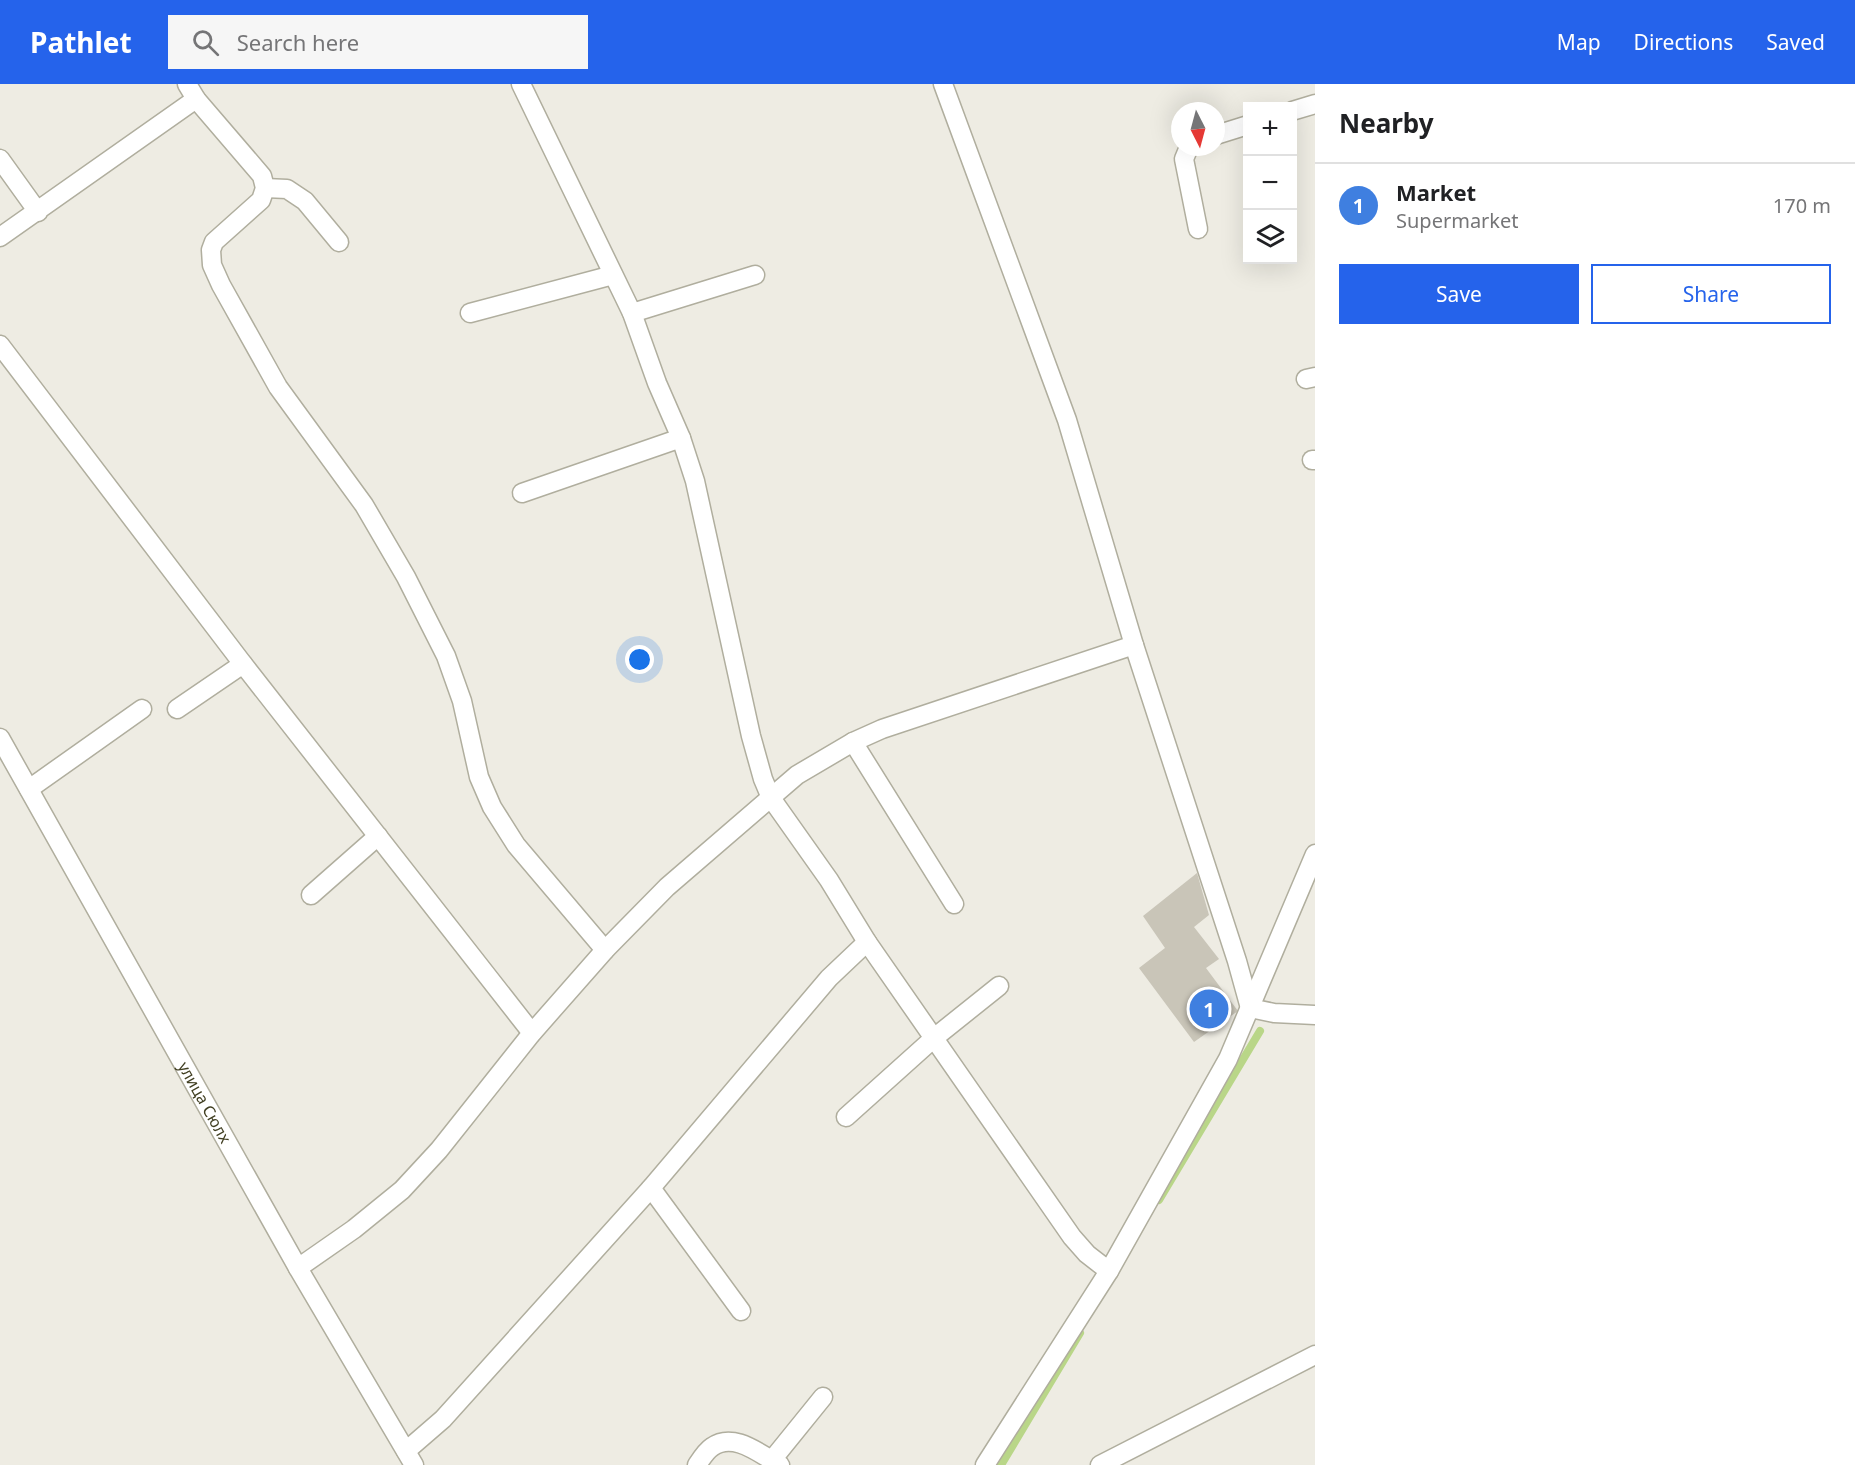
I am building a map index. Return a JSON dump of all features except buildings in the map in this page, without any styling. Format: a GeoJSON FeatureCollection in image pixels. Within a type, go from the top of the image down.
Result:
{"type":"FeatureCollection","features":[{"type":"Feature","properties":{"kind":"street"},"geometry":{"type":"LineString","coordinates":[[521,84],[632,313],[657,383],[681,438],[695,481],[751,736],[771,798],[828,880],[867,942],[1072,1237],[1087,1254],[1109,1271]]}},
{"type":"Feature","properties":{"kind":"street"},"geometry":{"type":"LineString","coordinates":[[943,84],[1067,420],[1134,645],[1237,961],[1250,1008]]}},
{"type":"Feature","properties":{"kind":"street"},"geometry":{"type":"LineString","coordinates":[[0,237],[38,212],[191,92],[262,176],[265,188],[261,200],[214,242],[211,250],[212,265],[279,387],[364,505],[406,577],[446,656],[462,701],[479,777],[492,807],[516,845],[605,950]]}},
{"type":"Feature","properties":{"kind":"street"},"geometry":{"type":"LineString","coordinates":[[1297,110],[1315,104]]}},
{"type":"Feature","properties":{"kind":"street"},"geometry":{"type":"LineString","coordinates":[[1225,132],[1243,127]]}},
{"type":"Feature","properties":{"kind":"street"},"geometry":{"type":"LineString","coordinates":[[1185,156],[1198,229]]}},
{"type":"Feature","properties":{"kind":"street"},"geometry":{"type":"LineString","coordinates":[[0,159],[38,212]]}},
{"type":"Feature","properties":{"kind":"street"},"geometry":{"type":"LineString","coordinates":[[265,188],[287,189],[305,201],[339,242]]}},
{"type":"Feature","properties":{"kind":"street"},"geometry":{"type":"LineString","coordinates":[[470,313],[613,274]]}},
{"type":"Feature","properties":{"kind":"street"},"geometry":{"type":"LineString","coordinates":[[632,313],[755,275]]}},
{"type":"Feature","properties":{"kind":"street"},"geometry":{"type":"LineString","coordinates":[[0,345],[243,664],[532,1033]]}},
{"type":"Feature","properties":{"kind":"street"},"geometry":{"type":"LineString","coordinates":[[522,493],[681,438]]}},
{"type":"Feature","properties":{"kind":"street"},"geometry":{"type":"LineString","coordinates":[[298,1268],[354,1229],[402,1190],[439,1150],[532,1033],[605,950],[667,887],[797,775],[853,742],[882,729],[1134,645]]}},
{"type":"Feature","properties":{"kind":"street"},"geometry":{"type":"LineString","coordinates":[[177,709],[243,664]]}},
{"type":"Feature","properties":{"kind":"street"},"geometry":{"type":"LineString","coordinates":[[29,789],[142,709]]}},
{"type":"Feature","properties":{"kind":"street","name":"улица Сюлх"},"geometry":{"type":"LineString","coordinates":[[0,738],[298,1268],[410,1458]]}},
{"type":"Feature","properties":{"kind":"street"},"geometry":{"type":"LineString","coordinates":[[853,742],[954,904]]}},
{"type":"Feature","properties":{"kind":"street"},"geometry":{"type":"LineString","coordinates":[[311,895],[378,836]]}},
{"type":"Feature","properties":{"kind":"street"},"geometry":{"type":"LineString","coordinates":[[985,1465],[1109,1271],[1228,1059],[1315,854]]}},
{"type":"Feature","properties":{"kind":"street"},"geometry":{"type":"LineString","coordinates":[[410,1458],[651,1188],[829,978],[867,942]]}},
{"type":"Feature","properties":{"kind":"street"},"geometry":{"type":"LineString","coordinates":[[846,1117],[934,1038],[999,986]]}},
{"type":"Feature","properties":{"kind":"street"},"geometry":{"type":"LineString","coordinates":[[1250,1008],[1274,1013],[1315,1015]]}},
{"type":"Feature","properties":{"kind":"street"},"geometry":{"type":"LineString","coordinates":[[651,1188],[741,1311]]}},
{"type":"Feature","properties":{"kind":"street"},"geometry":{"type":"LineString","coordinates":[[1112,1462],[1315,1355]]}},
{"type":"Feature","properties":{"kind":"street"},"geometry":{"type":"LineString","coordinates":[[697,1465],[711,1447],[724,1441],[741,1443],[776,1463],[823,1397]]}},
{"type":"Feature","properties":{"kind":"waterway"},"geometry":{"type":"LineString","coordinates":[[1159,1200],[1260,1031]]}},
{"type":"Feature","properties":{"kind":"waterway"},"geometry":{"type":"LineString","coordinates":[[1001,1465],[1080,1333]]}},
{"type":"Feature","properties":{"kind":"place","name":"Market"},"geometry":{"type":"Point","coordinates":[1209,1009]}}]}
